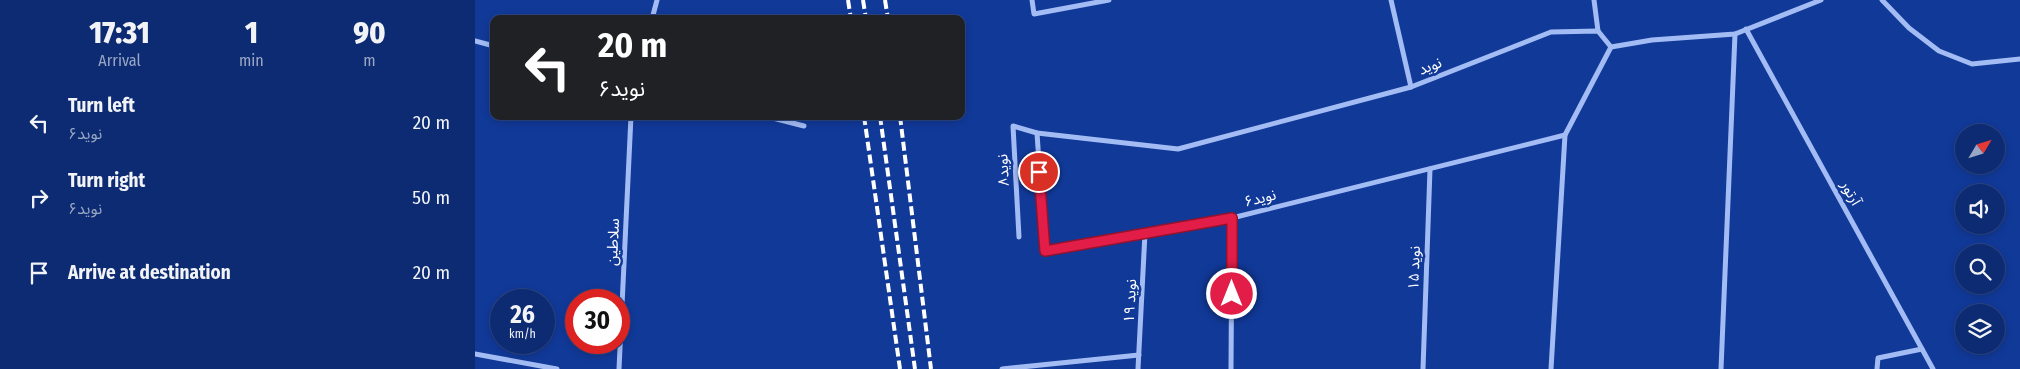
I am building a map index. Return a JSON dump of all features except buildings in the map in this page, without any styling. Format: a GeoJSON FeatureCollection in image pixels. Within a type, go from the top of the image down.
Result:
{"type":"FeatureCollection","features":[{"type":"Feature","properties":{"kind":"street"},"geometry":{"type":"LineString","coordinates":[[653,15],[657,0]]}},
{"type":"Feature","properties":{"kind":"street"},"geometry":{"type":"LineString","coordinates":[[1032,0],[1034,14],[1109,0]]}},
{"type":"Feature","properties":{"kind":"street"},"geometry":{"type":"LineString","coordinates":[[1391,0],[1411,87]]}},
{"type":"Feature","properties":{"kind":"street"},"geometry":{"type":"LineString","coordinates":[[1594,0],[1598,31],[1611,47]]}},
{"type":"Feature","properties":{"kind":"street"},"geometry":{"type":"LineString","coordinates":[[1611,47],[1652,40],[1735,34],[1821,0]]}},
{"type":"Feature","properties":{"kind":"street"},"geometry":{"type":"LineString","coordinates":[[1882,0],[1909,28],[1939,51],[1972,64],[2020,60]]}},
{"type":"Feature","properties":{"kind":"street","name":"آرتور"},"geometry":{"type":"LineString","coordinates":[[1746,29],[1933,369]]}},
{"type":"Feature","properties":{"kind":"street","name":"نوید"},"geometry":{"type":"LineString","coordinates":[[1037,133],[1178,149],[1411,87],[1551,32],[1598,31]]}},
{"type":"Feature","properties":{"kind":"street"},"geometry":{"type":"LineString","coordinates":[[1721,369],[1735,34]]}},
{"type":"Feature","properties":{"kind":"street"},"geometry":{"type":"LineString","coordinates":[[475,41],[490,45]]}},
{"type":"Feature","properties":{"kind":"street"},"geometry":{"type":"LineString","coordinates":[[1551,369],[1565,135],[1611,47]]}},
{"type":"Feature","properties":{"kind":"street","name":"سلاطین"},"geometry":{"type":"LineString","coordinates":[[619,369],[631,120]]}},
{"type":"Feature","properties":{"kind":"street"},"geometry":{"type":"LineString","coordinates":[[781,120],[805,126]]}},
{"type":"Feature","properties":{"kind":"street","name":"نوید۸"},"geometry":{"type":"LineString","coordinates":[[1019,237],[1013,126],[1037,133]]}},
{"type":"Feature","properties":{"kind":"street","name":"نوید۶"},"geometry":{"type":"LineString","coordinates":[[1037,133],[1045,251],[1232,218],[1565,135]]}},
{"type":"Feature","properties":{"kind":"street","name":"نوید ۱۵"},"geometry":{"type":"LineString","coordinates":[[1423,369],[1430,168]]}},
{"type":"Feature","properties":{"kind":"street"},"geometry":{"type":"LineString","coordinates":[[1231,369],[1232,218]]}},
{"type":"Feature","properties":{"kind":"street","name":"نوید ۱۹"},"geometry":{"type":"LineString","coordinates":[[1139,369],[1145,233]]}},
{"type":"Feature","properties":{"kind":"street"},"geometry":{"type":"LineString","coordinates":[[1877,369],[1878,358],[1922,349]]}},
{"type":"Feature","properties":{"kind":"street"},"geometry":{"type":"LineString","coordinates":[[475,354],[557,369]]}},
{"type":"Feature","properties":{"kind":"street"},"geometry":{"type":"LineString","coordinates":[[1003,369],[1139,355]]}},
{"type":"Feature","properties":{"kind":"railway"},"geometry":{"type":"LineString","coordinates":[[848,0],[850,15]]}},
{"type":"Feature","properties":{"kind":"railway"},"geometry":{"type":"LineString","coordinates":[[863,0],[865,15]]}},
{"type":"Feature","properties":{"kind":"railway"},"geometry":{"type":"LineString","coordinates":[[885,0],[887,15]]}},
{"type":"Feature","properties":{"kind":"railway"},"geometry":{"type":"LineString","coordinates":[[865,120],[900,369]]}},
{"type":"Feature","properties":{"kind":"railway"},"geometry":{"type":"LineString","coordinates":[[881,120],[915,369]]}},
{"type":"Feature","properties":{"kind":"railway"},"geometry":{"type":"LineString","coordinates":[[900,120],[931,369]]}},
{"type":"Feature","properties":{"kind":"route"},"geometry":{"type":"LineString","coordinates":[[1039,172],[1045,251],[1232,218],[1232,294]]}}]}
